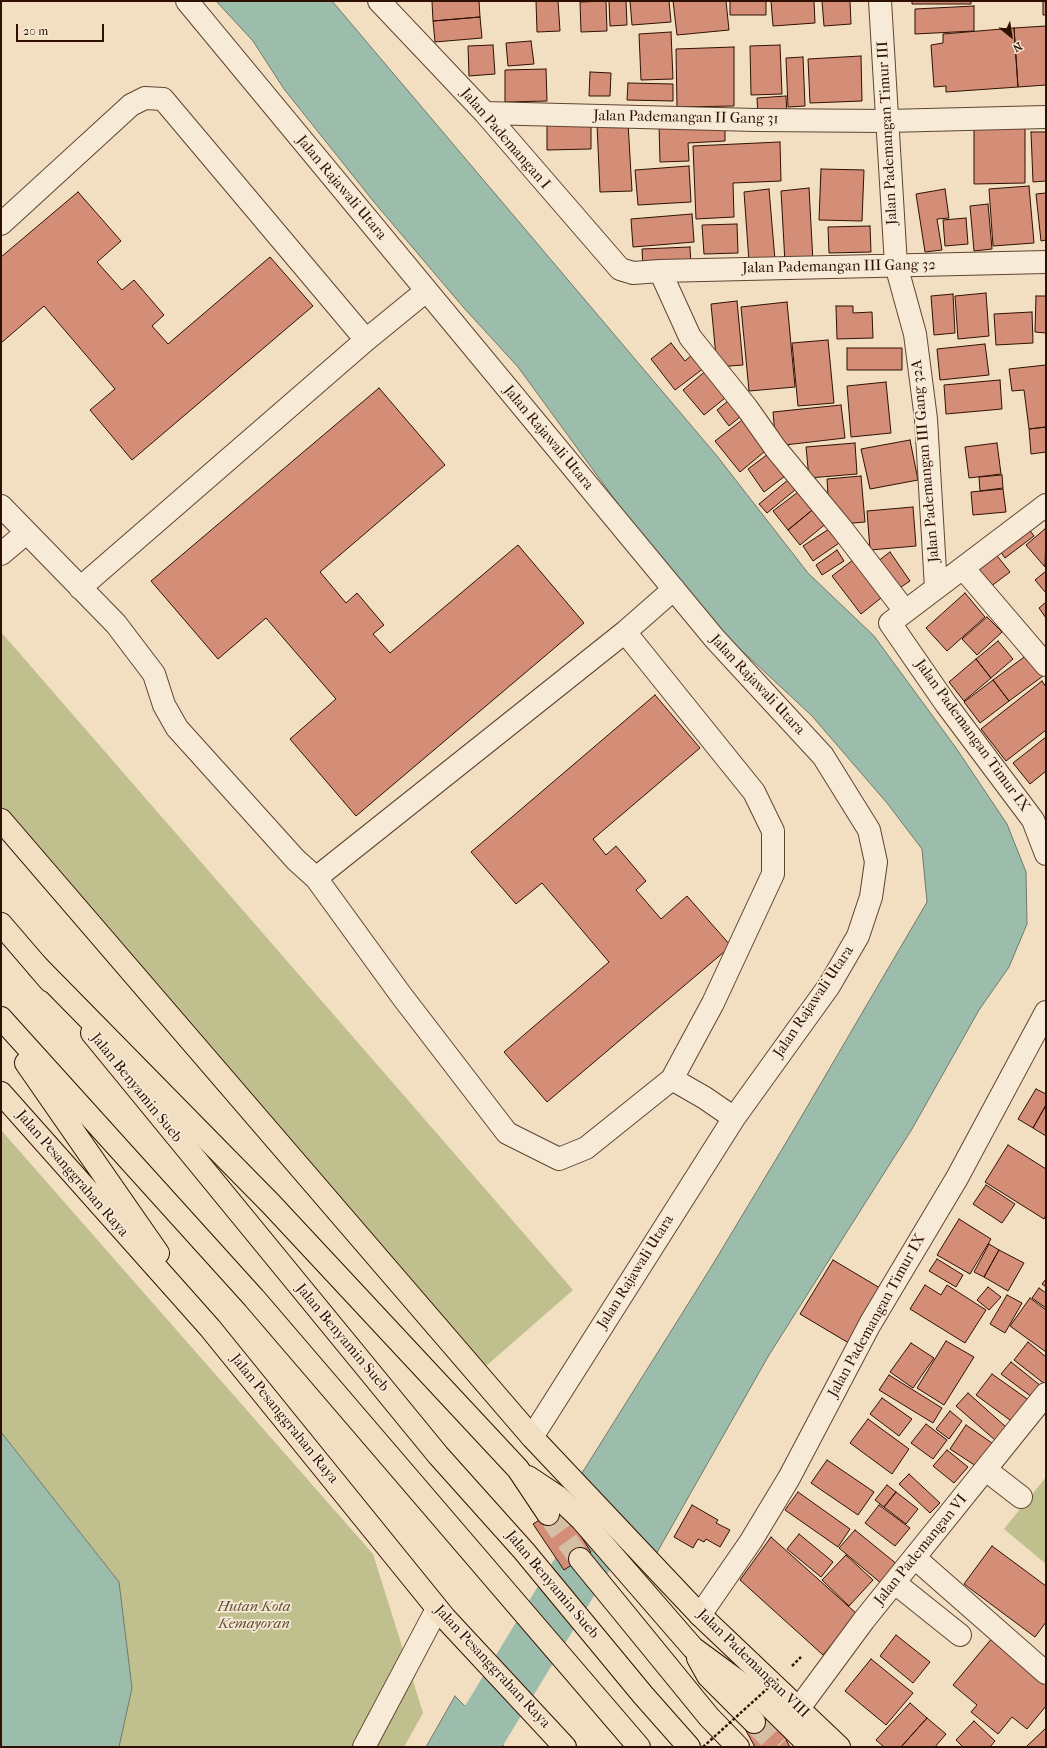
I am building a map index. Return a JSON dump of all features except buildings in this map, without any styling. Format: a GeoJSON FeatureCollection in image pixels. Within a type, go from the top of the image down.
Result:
{"type":"FeatureCollection","features":[{"type":"Feature","properties":{"kind":"main road"},"geometry":{"type":"LineString","coordinates":[[1,820],[537,1442]]}},
{"type":"Feature","properties":{"kind":"main road","name":"Jalan Benyamin Sueb"},"geometry":{"type":"LineString","coordinates":[[1,924],[38,967],[433,1449],[524,1551],[689,1747]]}},
{"type":"Feature","properties":{"kind":"main road"},"geometry":{"type":"LineString","coordinates":[[38,967],[271,1204],[553,1506],[581,1519],[693,1648],[761,1698],[811,1747]]}},
{"type":"Feature","properties":{"kind":"main road"},"geometry":{"type":"LineString","coordinates":[[1,1018],[254,1298],[639,1747]]}},
{"type":"Feature","properties":{"kind":"main road"},"geometry":{"type":"LineString","coordinates":[[1,1026],[210,1328]]}},
{"type":"Feature","properties":{"kind":"main road","name":"Jalan Pesanggrahan Raya"},"geometry":{"type":"LineString","coordinates":[[1,1092],[210,1328],[438,1609],[551,1730],[565,1747]]}},
{"type":"Feature","properties":{"kind":"main road","name":"Jalan Pademangan VIII"},"geometry":{"type":"LineString","coordinates":[[537,1442],[669,1580],[700,1615],[839,1747]]}},
{"type":"Feature","properties":{"kind":"main road"},"geometry":{"type":"LineString","coordinates":[[580,1559],[709,1717],[738,1747]]}},
{"type":"Feature","properties":{"kind":"main road"},"geometry":{"type":"LineString","coordinates":[[693,1648],[708,1676],[754,1722]]}},
{"type":"Feature","properties":{"kind":"street","name":"Jalan Rajawali Utara"},"geometry":{"type":"LineString","coordinates":[[187,1],[715,640],[824,756],[869,830],[876,862],[871,897],[858,936],[829,986],[734,1118],[537,1442]]}},
{"type":"Feature","properties":{"kind":"street","name":"Jalan Pademangan I"},"geometry":{"type":"LineString","coordinates":[[379,1],[484,114],[612,261],[620,269],[633,273]]}},
{"type":"Feature","properties":{"kind":"street","name":"Jalan Pademangan Timur III"},"geometry":{"type":"LineString","coordinates":[[880,1],[896,265]]}},
{"type":"Feature","properties":{"kind":"street"},"geometry":{"type":"LineString","coordinates":[[1,224],[131,105],[145,98],[163,99],[366,340]]}},
{"type":"Feature","properties":{"kind":"street","name":"Jalan Pademangan II Gang 31"},"geometry":{"type":"LineString","coordinates":[[484,114],[756,120],[887,121],[1046,117]]}},
{"type":"Feature","properties":{"kind":"street","name":"Jalan Pademangan III Gang 32"},"geometry":{"type":"LineString","coordinates":[[633,273],[660,271],[1046,262]]}},
{"type":"Feature","properties":{"kind":"street","name":"Jalan Pademangan III Gang 32A"},"geometry":{"type":"LineString","coordinates":[[896,265],[915,334],[926,419],[936,588]]}},
{"type":"Feature","properties":{"kind":"street","name":"Jalan Pademangan Timur IX"},"geometry":{"type":"LineString","coordinates":[[660,271],[690,337],[747,408],[776,449],[842,529],[898,617],[946,704],[1032,820],[1046,854]]}},
{"type":"Feature","properties":{"kind":"street"},"geometry":{"type":"LineString","coordinates":[[80,588],[366,340],[426,291]]}},
{"type":"Feature","properties":{"kind":"street"},"geometry":{"type":"LineString","coordinates":[[898,617],[1046,505]]}},
{"type":"Feature","properties":{"kind":"street"},"geometry":{"type":"LineString","coordinates":[[1,506],[116,624],[154,674],[164,705],[177,728],[286,849],[316,878],[401,995],[507,1133],[559,1159],[586,1148],[672,1079],[713,1003],[773,874],[773,832],[754,792],[625,632]]}},
{"type":"Feature","properties":{"kind":"street"},"geometry":{"type":"LineString","coordinates":[[1,554],[26,533]]}},
{"type":"Feature","properties":{"kind":"street"},"geometry":{"type":"LineString","coordinates":[[963,568],[1046,665]]}},
{"type":"Feature","properties":{"kind":"street"},"geometry":{"type":"LineString","coordinates":[[316,878],[625,632],[674,589]]}},
{"type":"Feature","properties":{"kind":"street","name":"Jalan Pademangan Timur IX"},"geometry":{"type":"LineString","coordinates":[[700,1615],[751,1541],[788,1478],[870,1324],[957,1178],[1046,1012]]}},
{"type":"Feature","properties":{"kind":"street"},"geometry":{"type":"LineString","coordinates":[[672,1079],[705,1098],[734,1118]]}},
{"type":"Feature","properties":{"kind":"street","name":"Jalan Pademangan VI"},"geometry":{"type":"LineString","coordinates":[[799,1708],[864,1620],[1046,1394]]}},
{"type":"Feature","properties":{"kind":"street"},"geometry":{"type":"LineString","coordinates":[[986,1470],[1021,1496]]}},
{"type":"Feature","properties":{"kind":"street"},"geometry":{"type":"LineString","coordinates":[[915,1558],[1046,1673]]}},
{"type":"Feature","properties":{"kind":"street"},"geometry":{"type":"LineString","coordinates":[[895,1583],[960,1634]]}},
{"type":"Feature","properties":{"kind":"street"},"geometry":{"type":"LineString","coordinates":[[364,1747],[438,1609]]}},
{"type":"Feature","properties":{"kind":"path"},"geometry":{"type":"LineString","coordinates":[[703,1747],[778,1679]]}},
{"type":"Feature","properties":{"kind":"green space"},"geometry":{"type":"Polygon","coordinates":[[[1,632],[573,1290],[486,1366],[1,807],[1,632]]]}},
{"type":"Feature","properties":{"kind":"green space","name":"Hutan Kota Kemayoran"},"geometry":{"type":"Polygon","coordinates":[[[1,1130],[373,1554],[423,1713],[404,1747],[119,1747],[132,1688],[119,1582],[1,1432],[1,1130]]]}},
{"type":"Feature","properties":{"kind":"green space"},"geometry":{"type":"Polygon","coordinates":[[[1046,1477],[1046,1564],[1004,1529],[1046,1477]]]}},
{"type":"Feature","properties":{"kind":"shaded area"},"geometry":{"type":"Polygon","coordinates":[[[216,1],[332,1],[717,456],[808,573],[874,636],[956,748],[1007,824],[1026,872],[1027,924],[1009,967],[979,1010],[912,1129],[769,1355],[647,1570],[577,1481],[710,1269],[793,1131],[927,902],[922,849],[887,803],[812,716],[710,621],[618,504],[518,367],[464,308],[374,202],[284,89],[253,41],[216,1]]]}},
{"type":"Feature","properties":{"kind":"shaded area"},"geometry":{"type":"Polygon","coordinates":[[[1,1432],[119,1582],[132,1688],[119,1747],[1,1747],[1,1432]]]}},
{"type":"Feature","properties":{"kind":"shaded area"},"geometry":{"type":"Polygon","coordinates":[[[455,1696],[505,1747],[426,1747],[455,1696]]]}},
{"type":"Feature","properties":{"kind":"waterway"},"geometry":{"type":"LineString","coordinates":[[471,1747],[630,1486]]}},
{"type":"Feature","properties":{"kind":"tunnel"},"geometry":{"type":"LineString","coordinates":[[548,1514],[580,1559]]}},
{"type":"Feature","properties":{"kind":"tunnel"},"geometry":{"type":"LineString","coordinates":[[754,1722],[778,1747]]}}]}
